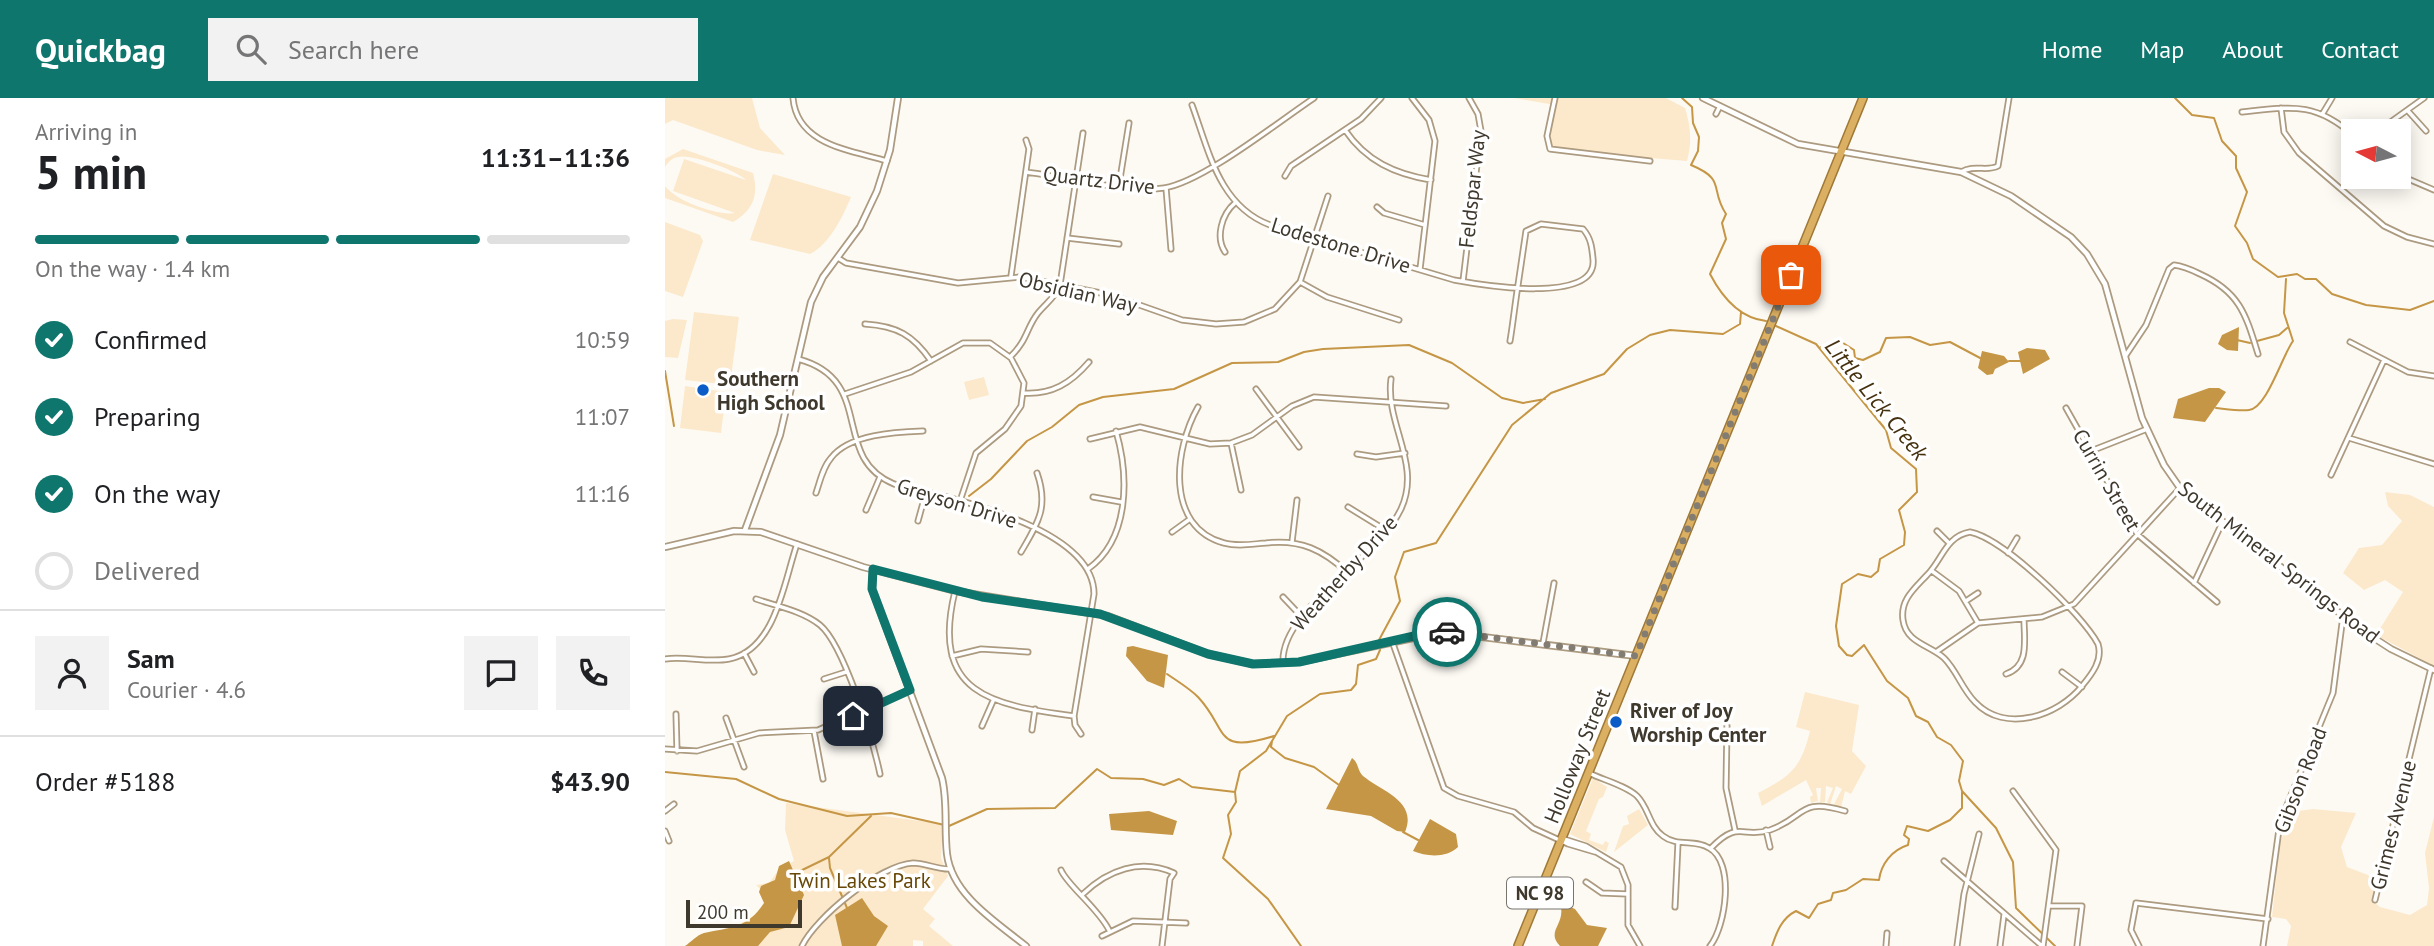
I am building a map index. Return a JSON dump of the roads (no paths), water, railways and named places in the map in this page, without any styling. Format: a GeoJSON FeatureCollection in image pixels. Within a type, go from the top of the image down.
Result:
{"type":"FeatureCollection","features":[{"type":"Feature","properties":{"kind":"highway","name":"NC 98"},"geometry":{"type":"LineString","coordinates":[[1842,150],[1863,98]]}},
{"type":"Feature","properties":{"kind":"highway","name":"Holloway Street"},"geometry":{"type":"LineString","coordinates":[[1518,946],[1842,150]]}},
{"type":"Feature","properties":{"kind":"street"},"geometry":{"type":"LineString","coordinates":[[793,98],[797,116],[810,134],[887,161]]}},
{"type":"Feature","properties":{"kind":"street"},"geometry":{"type":"LineString","coordinates":[[745,530],[780,435],[814,293],[865,217],[887,161],[898,98]]}},
{"type":"Feature","properties":{"kind":"street","name":"Quartz Drive"},"geometry":{"type":"LineString","coordinates":[[1026,172],[1119,185],[1166,188],[1191,180],[1314,98]]}},
{"type":"Feature","properties":{"kind":"street"},"geometry":{"type":"LineString","coordinates":[[1285,176],[1291,166],[1345,130],[1381,98]]}},
{"type":"Feature","properties":{"kind":"street"},"geometry":{"type":"LineString","coordinates":[[1412,98],[1426,115],[1434,134],[1420,269]]}},
{"type":"Feature","properties":{"kind":"street","name":"Feldspar Way"},"geometry":{"type":"LineString","coordinates":[[1462,282],[1481,137],[1478,114],[1469,98]]}},
{"type":"Feature","properties":{"kind":"street"},"geometry":{"type":"LineString","coordinates":[[1555,98],[1547,136],[1550,149],[1650,161]]}},
{"type":"Feature","properties":{"kind":"street","name":"South Mineral Springs Road"},"geometry":{"type":"LineString","coordinates":[[1703,98],[1792,142],[1961,172],[2029,208],[2071,237],[2087,254],[2105,284],[2147,429],[2180,488],[2343,616],[2391,649],[2432,669]]}},
{"type":"Feature","properties":{"kind":"street"},"geometry":{"type":"LineString","coordinates":[[1961,172],[1972,167],[1990,169],[1998,166],[2009,98]]}},
{"type":"Feature","properties":{"kind":"street"},"geometry":{"type":"LineString","coordinates":[[2323,113],[2332,98]]}},
{"type":"Feature","properties":{"kind":"street"},"geometry":{"type":"LineString","coordinates":[[2396,119],[2424,98]]}},
{"type":"Feature","properties":{"kind":"street","name":"Lodestone Drive"},"geometry":{"type":"LineString","coordinates":[[1192,105],[1223,187],[1235,203],[1264,222],[1462,282],[1517,288],[1551,288],[1587,279],[1593,264],[1588,235],[1580,228],[1541,224],[1529,228],[1523,238],[1517,288],[1510,341]]}},
{"type":"Feature","properties":{"kind":"street"},"geometry":{"type":"LineString","coordinates":[[1716,114],[1720,106]]}},
{"type":"Feature","properties":{"kind":"street"},"geometry":{"type":"LineString","coordinates":[[2242,112],[2304,107],[2323,113],[2341,126]]}},
{"type":"Feature","properties":{"kind":"street"},"geometry":{"type":"LineString","coordinates":[[2281,108],[2284,132],[2299,153],[2384,226],[2407,237],[2434,244]]}},
{"type":"Feature","properties":{"kind":"street"},"geometry":{"type":"LineString","coordinates":[[2408,111],[2426,131]]}},
{"type":"Feature","properties":{"kind":"street"},"geometry":{"type":"LineString","coordinates":[[1119,185],[1129,123]]}},
{"type":"Feature","properties":{"kind":"street"},"geometry":{"type":"LineString","coordinates":[[1345,130],[1361,150],[1380,164],[1431,180]]}},
{"type":"Feature","properties":{"kind":"street"},"geometry":{"type":"LineString","coordinates":[[1010,357],[1025,341],[1035,316],[1053,299],[1060,284],[1083,133]]}},
{"type":"Feature","properties":{"kind":"street"},"geometry":{"type":"LineString","coordinates":[[1011,276],[1029,149],[1026,140]]}},
{"type":"Feature","properties":{"kind":"street"},"geometry":{"type":"LineString","coordinates":[[2411,179],[2434,190]]}},
{"type":"Feature","properties":{"kind":"street"},"geometry":{"type":"LineString","coordinates":[[1166,188],[1171,249]]}},
{"type":"Feature","properties":{"kind":"street","name":"Obsidian Way"},"geometry":{"type":"LineString","coordinates":[[838,258],[846,263],[952,283],[1011,276],[1060,284],[1111,295],[1182,320],[1230,324],[1265,315],[1286,300],[1300,282],[1328,196]]}},
{"type":"Feature","properties":{"kind":"street"},"geometry":{"type":"LineString","coordinates":[[1225,252],[1221,242],[1223,220],[1235,203]]}},
{"type":"Feature","properties":{"kind":"street"},"geometry":{"type":"LineString","coordinates":[[1377,206],[1384,213],[1425,225]]}},
{"type":"Feature","properties":{"kind":"street"},"geometry":{"type":"LineString","coordinates":[[1067,238],[1119,244]]}},
{"type":"Feature","properties":{"kind":"street"},"geometry":{"type":"LineString","coordinates":[[2126,355],[2137,342],[2169,269],[2174,265],[2216,281],[2231,292],[2238,301],[2258,354]]}},
{"type":"Feature","properties":{"kind":"street"},"geometry":{"type":"LineString","coordinates":[[1300,282],[1327,297],[1399,320]]}},
{"type":"Feature","properties":{"kind":"street"},"geometry":{"type":"LineString","coordinates":[[865,324],[903,331],[916,340],[931,361]]}},
{"type":"Feature","properties":{"kind":"street"},"geometry":{"type":"LineString","coordinates":[[845,394],[904,374],[954,346],[975,341],[994,345],[1010,357],[1020,372],[1023,393],[1013,419],[982,445],[974,457],[960,501]]}},
{"type":"Feature","properties":{"kind":"street"},"geometry":{"type":"LineString","coordinates":[[2350,342],[2412,373],[2434,376]]}},
{"type":"Feature","properties":{"kind":"street","name":"Greyson Drive"},"geometry":{"type":"LineString","coordinates":[[798,359],[825,369],[845,394],[857,442],[865,461],[880,477],[989,508],[1035,529],[1074,554],[1088,569]]}},
{"type":"Feature","properties":{"kind":"street"},"geometry":{"type":"LineString","coordinates":[[2331,475],[2383,360]]}},
{"type":"Feature","properties":{"kind":"street"},"geometry":{"type":"LineString","coordinates":[[1023,393],[1045,392],[1063,386],[1089,362]]}},
{"type":"Feature","properties":{"kind":"street","name":"Weatherby Drive"},"geometry":{"type":"LineString","coordinates":[[1283,663],[1287,640],[1301,616],[1387,531],[1402,509],[1407,492],[1405,453],[1389,403],[1391,379]]}},
{"type":"Feature","properties":{"kind":"street"},"geometry":{"type":"LineString","coordinates":[[1256,389],[1274,417],[1299,447]]}},
{"type":"Feature","properties":{"kind":"street"},"geometry":{"type":"LineString","coordinates":[[1090,439],[1140,427],[1210,444],[1231,443],[1252,435],[1274,417],[1314,397],[1446,406]]}},
{"type":"Feature","properties":{"kind":"street"},"geometry":{"type":"LineString","coordinates":[[1198,407],[1186,438],[1179,491],[1190,519],[1206,535],[1228,544],[1292,542],[1318,550],[1347,573]]}},
{"type":"Feature","properties":{"kind":"street","name":"Currin Street"},"geometry":{"type":"LineString","coordinates":[[2066,408],[2137,534],[2217,602]]}},
{"type":"Feature","properties":{"kind":"street"},"geometry":{"type":"LineString","coordinates":[[2091,451],[2147,429]]}},
{"type":"Feature","properties":{"kind":"street"},"geometry":{"type":"LineString","coordinates":[[816,493],[832,457],[845,446],[893,433],[923,431]]}},
{"type":"Feature","properties":{"kind":"street"},"geometry":{"type":"LineString","coordinates":[[1081,734],[1075,725],[1075,716],[1093,612],[1094,588],[1088,569],[1109,550],[1121,502],[1125,463],[1116,431]]}},
{"type":"Feature","properties":{"kind":"street"},"geometry":{"type":"LineString","coordinates":[[2348,437],[2434,464]]}},
{"type":"Feature","properties":{"kind":"street"},"geometry":{"type":"LineString","coordinates":[[1231,443],[1241,490]]}},
{"type":"Feature","properties":{"kind":"street"},"geometry":{"type":"LineString","coordinates":[[1357,454],[1376,457],[1405,453]]}},
{"type":"Feature","properties":{"kind":"street"},"geometry":{"type":"LineString","coordinates":[[1021,552],[1035,529],[1044,500],[1037,473]]}},
{"type":"Feature","properties":{"kind":"street"},"geometry":{"type":"LineString","coordinates":[[866,510],[880,477]]}},
{"type":"Feature","properties":{"kind":"street"},"geometry":{"type":"LineString","coordinates":[[1935,652],[1978,623],[2047,616],[2068,608],[2083,596],[2180,488]]}},
{"type":"Feature","properties":{"kind":"street"},"geometry":{"type":"LineString","coordinates":[[918,521],[926,492]]}},
{"type":"Feature","properties":{"kind":"street"},"geometry":{"type":"LineString","coordinates":[[1093,497],[1121,502]]}},
{"type":"Feature","properties":{"kind":"street"},"geometry":{"type":"LineString","coordinates":[[1292,542],[1297,500]]}},
{"type":"Feature","properties":{"kind":"street"},"geometry":{"type":"LineString","coordinates":[[1348,507],[1387,531]]}},
{"type":"Feature","properties":{"kind":"street"},"geometry":{"type":"LineString","coordinates":[[1172,532],[1190,519]]}},
{"type":"Feature","properties":{"kind":"street"},"geometry":{"type":"LineString","coordinates":[[2194,583],[2222,523]]}},
{"type":"Feature","properties":{"kind":"street"},"geometry":{"type":"LineString","coordinates":[[665,547],[745,530],[955,592],[1093,612],[1228,660],[1283,663],[1448,632],[1636,656]]}},
{"type":"Feature","properties":{"kind":"street"},"geometry":{"type":"LineString","coordinates":[[1937,531],[1949,543]]}},
{"type":"Feature","properties":{"kind":"street"},"geometry":{"type":"LineString","coordinates":[[1973,533],[1989,539],[2008,553],[2068,608],[2087,628],[2100,648],[2096,666],[2066,704],[2022,719],[2000,717],[1974,702],[1949,664],[1915,641],[1902,617],[1908,596],[1931,570],[1949,543],[1959,536],[1973,533]]}},
{"type":"Feature","properties":{"kind":"street"},"geometry":{"type":"LineString","coordinates":[[2008,553],[2017,538]]}},
{"type":"Feature","properties":{"kind":"street"},"geometry":{"type":"LineString","coordinates":[[665,659],[723,660],[744,653],[763,635],[797,544]]}},
{"type":"Feature","properties":{"kind":"street"},"geometry":{"type":"LineString","coordinates":[[873,569],[872,589],[943,783],[951,869],[966,895],[1026,946]]}},
{"type":"Feature","properties":{"kind":"street"},"geometry":{"type":"LineString","coordinates":[[1931,570],[1952,585],[1966,601],[1978,623]]}},
{"type":"Feature","properties":{"kind":"street"},"geometry":{"type":"LineString","coordinates":[[1543,643],[1554,583]]}},
{"type":"Feature","properties":{"kind":"street"},"geometry":{"type":"LineString","coordinates":[[955,592],[947,628],[952,656],[969,684],[993,701],[1075,716]]}},
{"type":"Feature","properties":{"kind":"street"},"geometry":{"type":"LineString","coordinates":[[1966,601],[1978,593]]}},
{"type":"Feature","properties":{"kind":"street"},"geometry":{"type":"LineString","coordinates":[[1283,597],[1301,616]]}},
{"type":"Feature","properties":{"kind":"street"},"geometry":{"type":"LineString","coordinates":[[755,599],[807,617],[825,629],[835,643],[880,774]]}},
{"type":"Feature","properties":{"kind":"street","name":"Gibson Road"},"geometry":{"type":"LineString","coordinates":[[2263,946],[2280,822],[2333,693],[2343,616]]}},
{"type":"Feature","properties":{"kind":"street"},"geometry":{"type":"LineString","coordinates":[[2006,674],[2017,668],[2024,657],[2024,619]]}},
{"type":"Feature","properties":{"kind":"street"},"geometry":{"type":"LineString","coordinates":[[1392,641],[1444,788],[1458,796],[1514,813],[1531,827],[1562,839],[1571,839],[1621,867],[1628,894],[1628,925],[1640,946]]}},
{"type":"Feature","properties":{"kind":"street"},"geometry":{"type":"LineString","coordinates":[[952,656],[981,649],[1028,652]]}},
{"type":"Feature","properties":{"kind":"street"},"geometry":{"type":"LineString","coordinates":[[744,653],[754,672]]}},
{"type":"Feature","properties":{"kind":"street","name":"Grimes Avenue"},"geometry":{"type":"LineString","coordinates":[[2375,901],[2432,669]]}},
{"type":"Feature","properties":{"kind":"street"},"geometry":{"type":"LineString","coordinates":[[824,679],[846,672]]}},
{"type":"Feature","properties":{"kind":"street"},"geometry":{"type":"LineString","coordinates":[[2062,672],[2082,687]]}},
{"type":"Feature","properties":{"kind":"street"},"geometry":{"type":"LineString","coordinates":[[665,750],[702,750],[759,733],[814,731],[910,690]]}},
{"type":"Feature","properties":{"kind":"street"},"geometry":{"type":"LineString","coordinates":[[982,726],[993,701]]}},
{"type":"Feature","properties":{"kind":"street"},"geometry":{"type":"LineString","coordinates":[[1032,730],[1035,709]]}},
{"type":"Feature","properties":{"kind":"street"},"geometry":{"type":"LineString","coordinates":[[675,714],[677,751]]}},
{"type":"Feature","properties":{"kind":"street"},"geometry":{"type":"LineString","coordinates":[[726,718],[744,767]]}},
{"type":"Feature","properties":{"kind":"street"},"geometry":{"type":"LineString","coordinates":[[1727,726],[1726,788],[1735,830]]}},
{"type":"Feature","properties":{"kind":"street"},"geometry":{"type":"LineString","coordinates":[[814,731],[823,779]]}},
{"type":"Feature","properties":{"kind":"street"},"geometry":{"type":"LineString","coordinates":[[1589,773],[1633,793],[1657,832],[1678,843],[1702,844],[1717,853],[1725,869],[1723,924],[1710,946]]}},
{"type":"Feature","properties":{"kind":"street"},"geometry":{"type":"LineString","coordinates":[[2013,791],[2056,850],[2043,946]]}},
{"type":"Feature","properties":{"kind":"street"},"geometry":{"type":"LineString","coordinates":[[665,811],[674,804]]}},
{"type":"Feature","properties":{"kind":"street"},"geometry":{"type":"LineString","coordinates":[[1711,848],[1735,830],[1766,831],[1807,807],[1822,805],[1845,811]]}},
{"type":"Feature","properties":{"kind":"street"},"geometry":{"type":"LineString","coordinates":[[665,831],[669,841]]}},
{"type":"Feature","properties":{"kind":"street"},"geometry":{"type":"LineString","coordinates":[[1766,831],[1770,847]]}},
{"type":"Feature","properties":{"kind":"street"},"geometry":{"type":"LineString","coordinates":[[1957,946],[1967,884],[1979,834]]}},
{"type":"Feature","properties":{"kind":"street"},"geometry":{"type":"LineString","coordinates":[[1675,906],[1678,843]]}},
{"type":"Feature","properties":{"kind":"street"},"geometry":{"type":"LineString","coordinates":[[1944,861],[1967,884],[2043,946]]}},
{"type":"Feature","properties":{"kind":"street"},"geometry":{"type":"LineString","coordinates":[[801,946],[825,914],[878,877],[908,864],[951,869]]}},
{"type":"Feature","properties":{"kind":"street"},"geometry":{"type":"LineString","coordinates":[[1083,894],[1101,878],[1125,867],[1164,869],[1174,873],[1170,880],[1162,946]]}},
{"type":"Feature","properties":{"kind":"street"},"geometry":{"type":"LineString","coordinates":[[1061,870],[1064,877],[1083,894],[1109,930]]}},
{"type":"Feature","properties":{"kind":"street"},"geometry":{"type":"LineString","coordinates":[[1586,882],[1602,893],[1628,894]]}},
{"type":"Feature","properties":{"kind":"street"},"geometry":{"type":"LineString","coordinates":[[2139,946],[2130,925],[2136,902],[2268,919]]}},
{"type":"Feature","properties":{"kind":"street"},"geometry":{"type":"LineString","coordinates":[[2049,906],[2082,906],[2077,946]]}},
{"type":"Feature","properties":{"kind":"street"},"geometry":{"type":"LineString","coordinates":[[2000,946],[2004,915]]}},
{"type":"Feature","properties":{"kind":"street"},"geometry":{"type":"LineString","coordinates":[[1102,936],[1109,930],[1133,921],[1186,922]]}},
{"type":"Feature","properties":{"kind":"street"},"geometry":{"type":"LineString","coordinates":[[1886,946],[1887,933]]}},
{"type":"Feature","properties":{"kind":"waterway","name":"Little Lick Creek"},"geometry":{"type":"LineString","coordinates":[[1682,98],[1692,107],[1693,123],[1699,137],[1698,151],[1691,165],[1713,180],[1726,214],[1722,223],[1726,239],[1710,274],[1732,305],[1748,316],[1766,321]]}},
{"type":"Feature","properties":{"kind":"waterway"},"geometry":{"type":"LineString","coordinates":[[2175,98],[2192,115],[2214,118],[2222,141],[2236,156],[2236,168],[2247,192],[2235,226],[2247,243],[2253,259],[2278,277],[2297,274],[2305,279],[2316,279],[2332,294],[2366,305],[2410,310],[2434,301]]}},
{"type":"Feature","properties":{"kind":"waterway"},"geometry":{"type":"LineString","coordinates":[[2216,408],[2249,410],[2256,407],[2268,391],[2293,341],[2284,313],[2286,279]]}},
{"type":"Feature","properties":{"kind":"waterway"},"geometry":{"type":"LineString","coordinates":[[1379,640],[1400,601],[1395,577],[1404,552],[1436,543],[1512,425],[1551,393],[1604,374],[1627,349],[1650,335],[1670,330],[1723,334],[1740,324],[1741,312]]}},
{"type":"Feature","properties":{"kind":"waterway","name":"Little Lick Creek"},"geometry":{"type":"LineString","coordinates":[[1776,326],[1816,344],[1886,430],[1891,448],[1916,469],[1917,492],[1899,510],[1905,532],[1904,545],[1880,559],[1878,571],[1871,577],[1858,574],[1842,584],[1836,626],[1839,646],[1847,655],[1852,656],[1864,645],[1887,681],[1908,698],[1916,716],[1928,722],[1937,737],[1951,745],[1963,761],[1959,781],[1962,791],[1996,828],[2013,862],[2016,908],[2055,946]]}},
{"type":"Feature","properties":{"kind":"waterway"},"geometry":{"type":"LineString","coordinates":[[2257,341],[2279,335],[2287,328]]}},
{"type":"Feature","properties":{"kind":"waterway"},"geometry":{"type":"LineString","coordinates":[[1821,347],[1830,348],[1840,341],[1854,350],[1855,358],[1863,360],[1880,352],[1886,338],[1910,337],[1930,345],[1950,342],[1982,359]]}},
{"type":"Feature","properties":{"kind":"waterway"},"geometry":{"type":"LineString","coordinates":[[2237,340],[2250,343]]}},
{"type":"Feature","properties":{"kind":"waterway"},"geometry":{"type":"LineString","coordinates":[[969,496],[991,479],[1027,441],[1052,427],[1079,405],[1103,397],[1174,389],[1232,363],[1278,362],[1304,352],[1323,349],[1409,345],[1452,363],[1502,398],[1523,403],[1545,399]]}},
{"type":"Feature","properties":{"kind":"waterway"},"geometry":{"type":"LineString","coordinates":[[2009,361],[2021,361]]}},
{"type":"Feature","properties":{"kind":"waterway"},"geometry":{"type":"LineString","coordinates":[[665,371],[674,426]]}},
{"type":"Feature","properties":{"kind":"waterway"},"geometry":{"type":"LineString","coordinates":[[1301,946],[1268,899],[1223,858],[1231,834],[1228,815],[1236,802],[1235,792],[1240,771],[1266,751],[1287,716],[1320,694],[1351,690],[1356,684],[1358,665],[1376,659],[1380,650]]}},
{"type":"Feature","properties":{"kind":"waterway"},"geometry":{"type":"LineString","coordinates":[[1167,674],[1198,697],[1231,741],[1241,743],[1274,736]]}},
{"type":"Feature","properties":{"kind":"waterway"},"geometry":{"type":"LineString","coordinates":[[1272,741],[1271,747],[1285,758],[1314,767],[1339,785]]}},
{"type":"Feature","properties":{"kind":"waterway"},"geometry":{"type":"LineString","coordinates":[[665,772],[736,779],[779,799],[847,816],[891,813],[949,826],[987,809],[1055,808],[1097,769],[1111,778],[1143,779],[1164,785],[1179,779],[1192,787],[1235,792]]}},
{"type":"Feature","properties":{"kind":"waterway"},"geometry":{"type":"LineString","coordinates":[[1772,946],[1781,926],[1791,914],[1796,911],[1809,918],[1818,904],[1831,900],[1833,893],[1846,890],[1863,879],[1879,880],[1888,858],[1908,845],[1909,839],[1904,835],[1907,826],[1928,831],[1950,820],[1962,808],[1962,792]]}},
{"type":"Feature","properties":{"kind":"waterway"},"geometry":{"type":"LineString","coordinates":[[796,873],[829,857],[871,816]]}},
{"type":"Feature","properties":{"kind":"waterway"},"geometry":{"type":"LineString","coordinates":[[1403,832],[1418,840]]}},
{"type":"Feature","properties":{"kind":"waterway"},"geometry":{"type":"LineString","coordinates":[[829,858],[830,868],[847,908]]}},
{"type":"Feature","properties":{"kind":"place","name":"Southern High School"},"geometry":{"type":"Point","coordinates":[703,390]}},
{"type":"Feature","properties":{"kind":"place","name":"River of Joy Worship Center"},"geometry":{"type":"Point","coordinates":[1616,722]}},
{"type":"Feature","properties":{"kind":"park label","name":"Twin Lakes Park"},"geometry":{"type":"Point","coordinates":[860,880]}}]}
